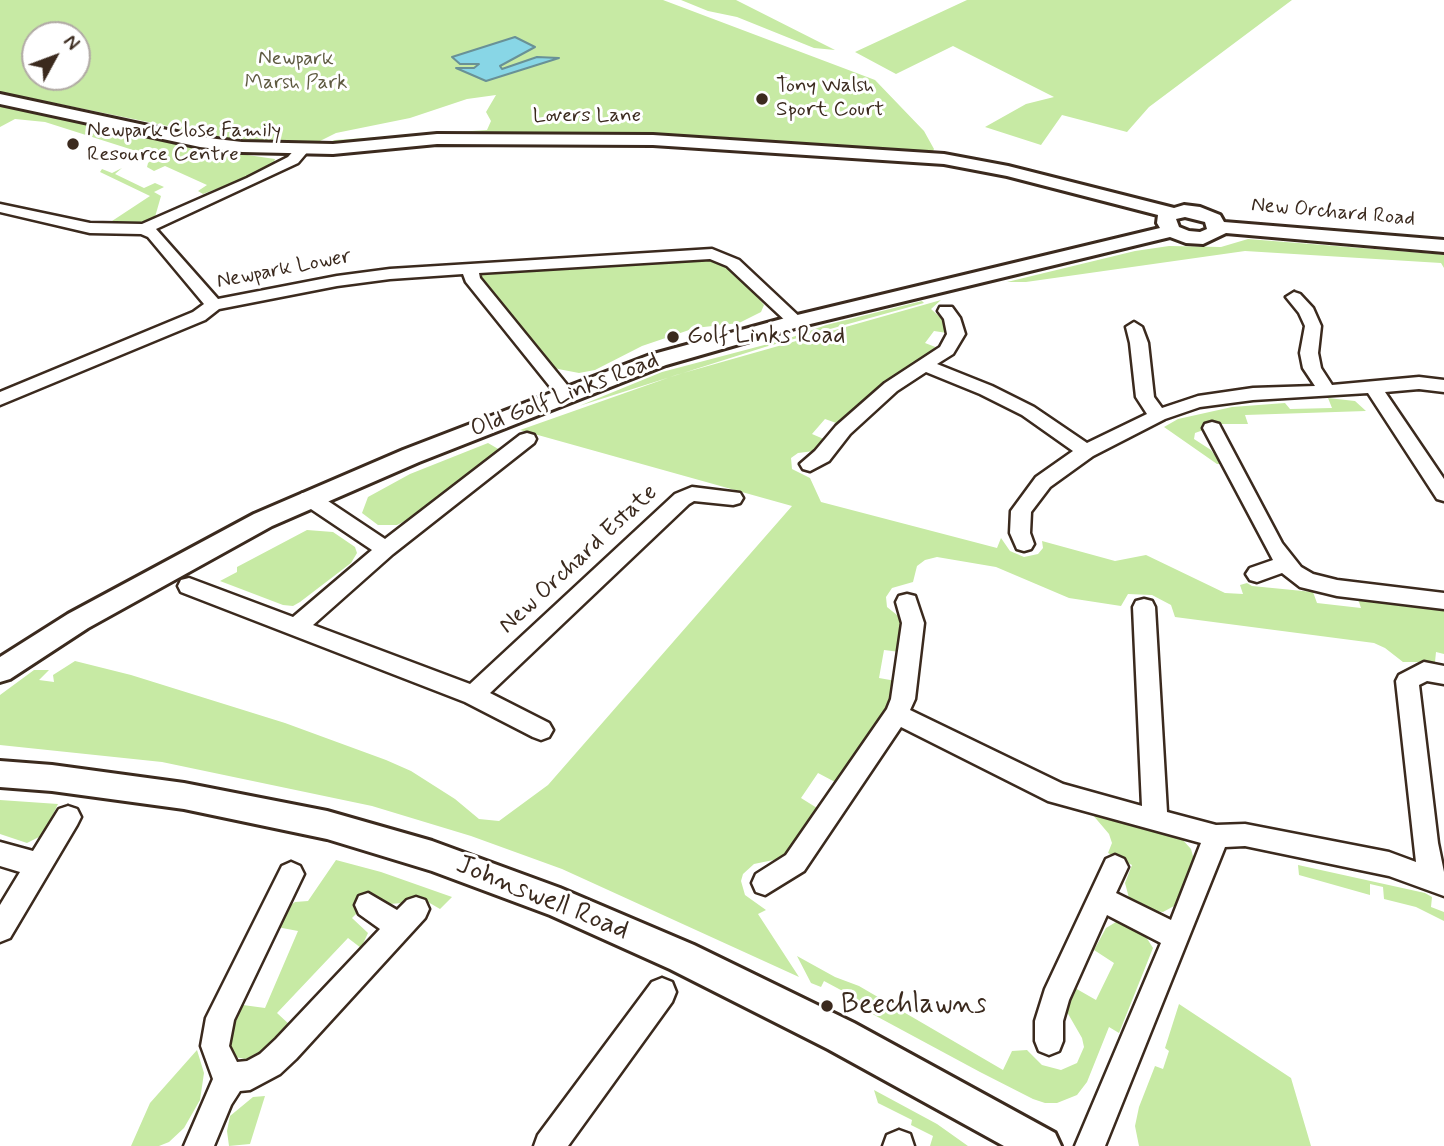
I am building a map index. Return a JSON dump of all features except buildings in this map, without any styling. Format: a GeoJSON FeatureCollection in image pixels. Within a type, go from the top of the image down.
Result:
{"type":"FeatureCollection","features":[{"type":"Feature","properties":{"kind":"street","name":"Lovers Lane"},"geometry":{"type":"LineString","coordinates":[[0,99],[200,142],[302,150],[437,139],[564,139],[699,141],[898,154],[973,163],[1172,222]]}},
{"type":"Feature","properties":{"kind":"street"},"geometry":{"type":"LineString","coordinates":[[0,208],[90,228],[144,229],[252,181],[293,160],[302,150]]}},
{"type":"Feature","properties":{"kind":"street"},"geometry":{"type":"LineString","coordinates":[[1172,222],[1186,237],[1203,238],[1215,235],[1218,227]]}},
{"type":"Feature","properties":{"kind":"street","name":"Old Golf Links Road"},"geometry":{"type":"LineString","coordinates":[[0,671],[78,621],[167,571],[309,498],[658,359],[1172,222]]}},
{"type":"Feature","properties":{"kind":"street","name":"New Orchard Road"},"geometry":{"type":"LineString","coordinates":[[1218,227],[1444,246]]}},
{"type":"Feature","properties":{"kind":"street"},"geometry":{"type":"LineString","coordinates":[[144,229],[153,234],[214,305]]}},
{"type":"Feature","properties":{"kind":"street","name":"Newpark Lower"},"geometry":{"type":"LineString","coordinates":[[0,399],[198,316],[214,305],[337,281],[712,254],[733,263],[796,321]]}},
{"type":"Feature","properties":{"kind":"street"},"geometry":{"type":"LineString","coordinates":[[470,270],[472,279],[566,395]]}},
{"type":"Feature","properties":{"kind":"street"},"geometry":{"type":"LineString","coordinates":[[1294,297],[1307,312],[1313,326],[1309,353],[1312,368],[1326,389]]}},
{"type":"Feature","properties":{"kind":"street"},"geometry":{"type":"LineString","coordinates":[[810,464],[822,456],[843,430],[891,387],[947,350],[956,334],[956,327],[946,311]]}},
{"type":"Feature","properties":{"kind":"street"},"geometry":{"type":"LineString","coordinates":[[1134,327],[1139,343],[1145,397],[1158,415]]}},
{"type":"Feature","properties":{"kind":"street"},"geometry":{"type":"LineString","coordinates":[[926,366],[986,390],[1028,411],[1086,451]]}},
{"type":"Feature","properties":{"kind":"street"},"geometry":{"type":"LineString","coordinates":[[1024,544],[1020,533],[1021,511],[1033,492],[1086,451],[1158,415],[1226,397],[1419,383],[1444,386]]}},
{"type":"Feature","properties":{"kind":"street"},"geometry":{"type":"LineString","coordinates":[[1373,387],[1444,494]]}},
{"type":"Feature","properties":{"kind":"street"},"geometry":{"type":"LineString","coordinates":[[1212,428],[1284,564],[1294,573],[1307,581],[1327,585],[1444,601]]}},
{"type":"Feature","properties":{"kind":"street"},"geometry":{"type":"LineString","coordinates":[[297,626],[386,549],[527,439]]}},
{"type":"Feature","properties":{"kind":"street","name":"New Orchard Estate"},"geometry":{"type":"LineString","coordinates":[[473,695],[682,499],[692,494],[733,498]]}},
{"type":"Feature","properties":{"kind":"street"},"geometry":{"type":"LineString","coordinates":[[309,498],[386,549]]}},
{"type":"Feature","properties":{"kind":"street"},"geometry":{"type":"LineString","coordinates":[[1257,574],[1284,564]]}},
{"type":"Feature","properties":{"kind":"street"},"geometry":{"type":"LineString","coordinates":[[189,586],[473,695],[541,730]]}},
{"type":"Feature","properties":{"kind":"street"},"geometry":{"type":"LineString","coordinates":[[765,883],[795,863],[897,714],[903,699],[913,623],[907,602]]}},
{"type":"Feature","properties":{"kind":"street"},"geometry":{"type":"LineString","coordinates":[[1144,607],[1154,820]]}},
{"type":"Feature","properties":{"kind":"street"},"geometry":{"type":"LineString","coordinates":[[1438,882],[1425,843],[1407,681],[1424,671],[1444,675]]}},
{"type":"Feature","properties":{"kind":"street"},"geometry":{"type":"LineString","coordinates":[[897,714],[1057,793],[1216,836],[1245,835],[1389,864],[1438,882]]}},
{"type":"Feature","properties":{"kind":"street","name":"Johnswell Road"},"geometry":{"type":"LineString","coordinates":[[0,774],[52,778],[184,796],[327,825],[432,856],[560,903],[682,957],[841,1036],[1038,1145]]}},
{"type":"Feature","properties":{"kind":"street"},"geometry":{"type":"LineString","coordinates":[[0,929],[68,817]]}},
{"type":"Feature","properties":{"kind":"street"},"geometry":{"type":"LineString","coordinates":[[1090,1146],[1216,836]]}},
{"type":"Feature","properties":{"kind":"street"},"geometry":{"type":"LineString","coordinates":[[0,854],[39,864]]}},
{"type":"Feature","properties":{"kind":"street"},"geometry":{"type":"LineString","coordinates":[[1049,1041],[1049,1021],[1055,999],[1115,867]]}},
{"type":"Feature","properties":{"kind":"street"},"geometry":{"type":"LineString","coordinates":[[291,874],[220,1018],[215,1046],[221,1067],[232,1077],[250,1075],[270,1064],[407,918],[368,905]]}},
{"type":"Feature","properties":{"kind":"street"},"geometry":{"type":"LineString","coordinates":[[1101,899],[1177,937]]}},
{"type":"Feature","properties":{"kind":"street"},"geometry":{"type":"LineString","coordinates":[[549,1146],[662,992]]}},
{"type":"Feature","properties":{"kind":"street"},"geometry":{"type":"LineString","coordinates":[[199,1146],[220,1095],[232,1077]]}},
{"type":"Feature","properties":{"kind":"green space","name":"Newpark Marsh Park"},"geometry":{"type":"Polygon","coordinates":[[[0,0],[663,0],[875,80],[924,131],[934,149],[932,153],[897,152],[761,141],[578,135],[316,146],[335,140],[487,130],[491,121],[486,112],[496,95],[467,99],[410,118],[336,133],[312,145],[232,139],[0,92],[0,0]]]}},
{"type":"Feature","properties":{"kind":"green space"},"geometry":{"type":"Polygon","coordinates":[[[681,0],[736,0],[835,50],[814,48],[737,17],[708,11],[681,0]]]}},
{"type":"Feature","properties":{"kind":"green space"},"geometry":{"type":"Polygon","coordinates":[[[967,0],[1292,0],[1149,107],[1127,132],[1062,115],[1041,145],[985,127],[1026,104],[1054,97],[953,46],[896,74],[855,52],[967,0]]]}},
{"type":"Feature","properties":{"kind":"green space"},"geometry":{"type":"Polygon","coordinates":[[[0,105],[220,151],[275,159],[274,163],[248,177],[203,194],[198,191],[207,185],[165,166],[154,171],[147,167],[155,157],[45,122],[15,119],[0,127],[0,105]]]}},
{"type":"Feature","properties":{"kind":"green space"},"geometry":{"type":"Polygon","coordinates":[[[122,168],[115,174],[144,188],[155,183],[164,187],[154,192],[161,196],[155,217],[141,222],[109,223],[150,196],[100,172],[102,169],[112,173],[122,168]]]}},
{"type":"Feature","properties":{"kind":"green space"},"geometry":{"type":"Polygon","coordinates":[[[1248,239],[1444,255],[1444,268],[1441,263],[1245,251],[1026,282],[1007,282],[1135,251],[1169,246],[1221,247],[1248,239]]]}},
{"type":"Feature","properties":{"kind":"green space"},"geometry":{"type":"Polygon","coordinates":[[[706,258],[725,266],[755,294],[764,305],[761,312],[739,323],[695,328],[642,346],[595,370],[579,373],[553,368],[477,279],[479,275],[490,273],[706,258]]]}},
{"type":"Feature","properties":{"kind":"green space"},"geometry":{"type":"Polygon","coordinates":[[[941,300],[931,309],[945,322],[947,333],[934,331],[925,343],[938,348],[885,382],[839,424],[825,419],[812,434],[826,440],[821,446],[791,458],[792,469],[810,478],[821,502],[997,548],[1001,538],[1010,551],[1024,557],[1038,554],[1043,548],[1042,541],[1115,561],[1146,555],[1225,593],[1243,594],[1240,585],[1247,583],[1252,586],[1313,592],[1317,603],[1361,608],[1357,596],[1444,608],[1444,654],[1436,652],[1435,662],[1403,662],[1374,643],[1175,617],[1171,605],[1152,595],[1128,594],[1121,606],[1069,598],[996,567],[937,557],[925,560],[917,566],[913,582],[892,588],[886,597],[887,607],[902,619],[900,652],[884,650],[879,678],[896,681],[893,699],[835,782],[818,773],[801,798],[817,808],[783,858],[754,864],[743,874],[741,881],[745,895],[766,910],[758,914],[799,977],[562,869],[471,836],[372,806],[162,762],[0,745],[0,695],[34,670],[49,670],[39,680],[54,682],[53,675],[75,661],[131,675],[285,723],[386,760],[411,771],[455,799],[479,819],[499,821],[548,785],[792,506],[520,430],[676,375],[941,300]]]}},
{"type":"Feature","properties":{"kind":"green space"},"geometry":{"type":"Polygon","coordinates":[[[922,301],[924,303],[765,347],[579,406],[662,372],[787,339],[826,325],[922,301]]]}},
{"type":"Feature","properties":{"kind":"green space"},"geometry":{"type":"Polygon","coordinates":[[[1328,398],[1355,401],[1366,411],[1245,415],[1248,424],[1220,424],[1195,433],[1194,439],[1211,450],[1221,464],[1217,464],[1164,427],[1178,419],[1232,407],[1285,403],[1290,409],[1332,408],[1328,398]]]}},
{"type":"Feature","properties":{"kind":"green space"},"geometry":{"type":"Polygon","coordinates":[[[488,443],[500,450],[427,509],[423,507],[397,525],[378,525],[362,513],[368,497],[410,474],[488,443]]]}},
{"type":"Feature","properties":{"kind":"green space"},"geometry":{"type":"Polygon","coordinates":[[[307,530],[333,532],[355,547],[357,553],[351,563],[300,602],[293,606],[283,605],[220,581],[237,572],[237,567],[307,530]]]}},
{"type":"Feature","properties":{"kind":"green space"},"geometry":{"type":"Polygon","coordinates":[[[0,800],[58,804],[43,835],[27,843],[0,834],[0,800]]]}},
{"type":"Feature","properties":{"kind":"green space"},"geometry":{"type":"Polygon","coordinates":[[[1092,814],[1165,830],[1181,838],[1191,849],[1194,860],[1174,906],[1163,912],[1148,910],[1129,898],[1125,883],[1132,865],[1108,853],[1112,843],[1109,834],[1092,814]]]}},
{"type":"Feature","properties":{"kind":"green space"},"geometry":{"type":"Polygon","coordinates":[[[336,860],[381,872],[452,897],[440,909],[416,895],[403,903],[389,904],[372,898],[352,918],[368,933],[361,948],[348,938],[277,1013],[290,1025],[272,1045],[246,1059],[234,1057],[228,1050],[229,1037],[243,1005],[265,1008],[298,931],[277,927],[286,909],[295,902],[308,901],[336,860]]]}},
{"type":"Feature","properties":{"kind":"green space"},"geometry":{"type":"Polygon","coordinates":[[[1298,865],[1425,893],[1432,897],[1431,907],[1444,912],[1444,921],[1416,907],[1384,899],[1383,887],[1370,884],[1370,895],[1299,875],[1298,865]]]}},
{"type":"Feature","properties":{"kind":"green space"},"geometry":{"type":"Polygon","coordinates":[[[1116,922],[1131,924],[1146,937],[1153,948],[1119,1033],[1109,1027],[1087,1082],[1077,1095],[1057,1103],[1033,1099],[980,1072],[850,1002],[852,996],[824,981],[821,987],[811,983],[797,956],[835,977],[859,986],[1003,1070],[1012,1051],[1027,1050],[1042,1065],[1061,1070],[1077,1063],[1084,1047],[1082,1038],[1067,1012],[1067,1005],[1075,988],[1096,1000],[1114,963],[1094,950],[1106,928],[1116,922]]]}},
{"type":"Feature","properties":{"kind":"green space"},"geometry":{"type":"Polygon","coordinates":[[[1179,1004],[1291,1078],[1311,1146],[1139,1146],[1135,1126],[1139,1107],[1155,1066],[1163,1069],[1169,1051],[1165,1048],[1179,1004]]]}},
{"type":"Feature","properties":{"kind":"green space"},"geometry":{"type":"Polygon","coordinates":[[[197,1050],[204,1073],[200,1100],[184,1128],[169,1142],[159,1146],[131,1146],[150,1103],[197,1050]]]}},
{"type":"Feature","properties":{"kind":"green space"},"geometry":{"type":"Polygon","coordinates":[[[874,1090],[937,1124],[968,1146],[930,1146],[933,1136],[911,1125],[912,1120],[878,1103],[874,1090]]]}},
{"type":"Feature","properties":{"kind":"green space"},"geometry":{"type":"Polygon","coordinates":[[[265,1096],[250,1144],[229,1146],[227,1131],[230,1116],[253,1097],[265,1096]]]}},
{"type":"Feature","properties":{"kind":"water"},"geometry":{"type":"Polygon","coordinates":[[[515,37],[535,47],[500,66],[502,69],[537,57],[559,58],[486,81],[456,68],[474,68],[479,64],[460,64],[452,57],[515,37]]]}},
{"type":"Feature","properties":{"kind":"place","name":"Tony Walsh Sport Court"},"geometry":{"type":"Point","coordinates":[762,99]}},
{"type":"Feature","properties":{"kind":"place","name":"Newpark Close Family Resource Centre"},"geometry":{"type":"Point","coordinates":[73,144]}},
{"type":"Feature","properties":{"kind":"place","name":"Golf Links Road"},"geometry":{"type":"Point","coordinates":[673,337]}},
{"type":"Feature","properties":{"kind":"place","name":"Beechlawns"},"geometry":{"type":"Point","coordinates":[827,1006]}}]}
